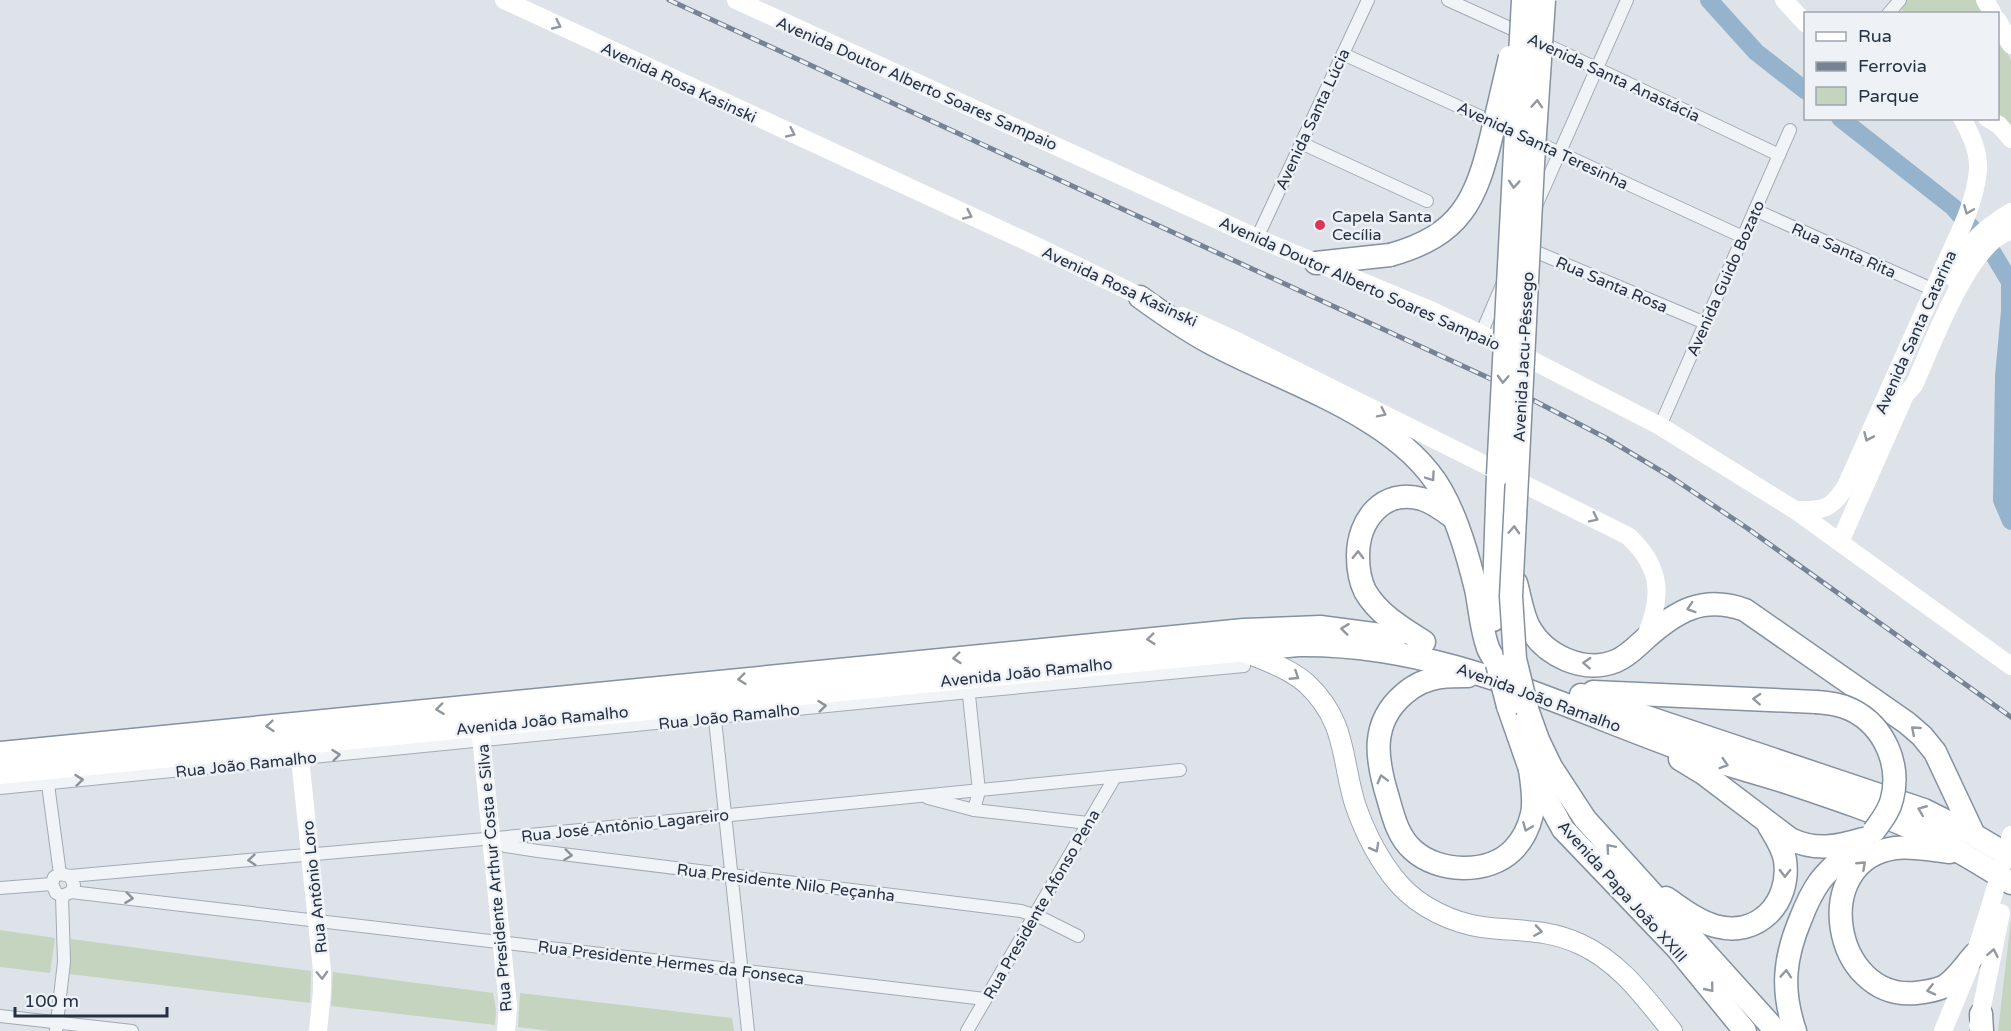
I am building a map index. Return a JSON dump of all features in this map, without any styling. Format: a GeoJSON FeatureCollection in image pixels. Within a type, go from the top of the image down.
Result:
{"type":"FeatureCollection","features":[{"type":"Feature","properties":{"kind":"highway"},"geometry":{"type":"LineString","coordinates":[[1316,263],[1390,255],[1412,249],[1433,238],[1451,224],[1466,206],[1478,186],[1535,2]]}},
{"type":"Feature","properties":{"kind":"highway","name":"Avenida Jacu-Pêssego"},"geometry":{"type":"LineString","coordinates":[[1518,709],[1511,615],[1512,564],[1533,164],[1535,2]]}},
{"type":"Feature","properties":{"kind":"highway","name":"Avenida Jacu-Pêssego"},"geometry":{"type":"LineString","coordinates":[[1518,709],[1492,669],[1492,594],[1535,2]]}},
{"type":"Feature","properties":{"kind":"highway"},"geometry":{"type":"LineString","coordinates":[[1140,297],[1174,322],[1209,343],[1354,414],[1384,432],[1424,467],[1441,490],[1454,518],[1476,589],[1492,669],[1440,677],[1424,682],[1410,689],[1395,702],[1385,717],[1380,730],[1378,756],[1380,771],[1395,823],[1404,841],[1428,861],[1443,866],[1479,867],[1499,860],[1514,850],[1525,835],[1532,814],[1530,769]]}},
{"type":"Feature","properties":{"kind":"highway"},"geometry":{"type":"LineString","coordinates":[[1424,642],[1393,622],[1375,605],[1362,582],[1358,566],[1358,545],[1362,527],[1375,508],[1393,500],[1409,497],[1435,504],[1454,518]]}},
{"type":"Feature","properties":{"kind":"highway"},"geometry":{"type":"LineString","coordinates":[[1512,564],[1527,624],[1535,637],[1563,659],[1579,664],[1615,662],[1629,654],[1667,620],[1684,610],[1722,604],[1745,610],[1907,723],[1935,752],[1969,845],[1894,848],[1875,854],[1853,874],[1843,893],[1840,927],[1851,958],[1868,978],[1898,993],[1929,992],[1942,988],[1950,983],[1975,954]]}},
{"type":"Feature","properties":{"kind":"highway","name":"Avenida João Ramalho"},"geometry":{"type":"LineString","coordinates":[[0,753],[412,713],[469,705],[1281,627],[1338,628],[1424,642],[1924,810],[1969,845],[2011,883]]}},
{"type":"Feature","properties":{"kind":"highway","name":"Avenida João Ramalho"},"geometry":{"type":"LineString","coordinates":[[0,773],[47,776],[303,751],[1243,658],[1298,645],[1362,647],[1492,669],[1641,735],[1790,783],[1921,832],[2011,857]]}},
{"type":"Feature","properties":{"kind":"highway"},"geometry":{"type":"LineString","coordinates":[[1567,691],[1834,704],[1866,719],[1879,732],[1894,765],[1893,791],[1885,817],[1819,882],[1797,927],[1786,970],[1786,992],[1795,1031]]}},
{"type":"Feature","properties":{"kind":"highway"},"geometry":{"type":"LineString","coordinates":[[469,705],[476,714],[481,733]]}},
{"type":"Feature","properties":{"kind":"highway","name":"Avenida Papa João XXIII"},"geometry":{"type":"LineString","coordinates":[[1518,709],[1530,769],[1563,829],[1677,948],[1745,1031]]}},
{"type":"Feature","properties":{"kind":"highway","name":"Avenida Papa João XXIII"},"geometry":{"type":"LineString","coordinates":[[1518,709],[1584,819],[1776,1031]]}},
{"type":"Feature","properties":{"kind":"highway"},"geometry":{"type":"LineString","coordinates":[[303,751],[314,733],[321,729],[354,726],[412,713]]}},
{"type":"Feature","properties":{"kind":"highway"},"geometry":{"type":"LineString","coordinates":[[1641,735],[1703,773],[1790,839],[1812,847],[1836,847],[1868,835]]}},
{"type":"Feature","properties":{"kind":"highway"},"geometry":{"type":"LineString","coordinates":[[1640,881],[1714,926],[1731,928],[1749,925],[1774,909],[1783,892],[1785,881],[1785,858],[1765,820]]}},
{"type":"Feature","properties":{"kind":"main road","name":"Avenida Rosa Kasinski"},"geometry":{"type":"LineString","coordinates":[[504,0],[1239,342],[1628,536],[1649,560],[1658,591],[1656,608],[1642,641]]}},
{"type":"Feature","properties":{"kind":"main road","name":"Avenida Doutor Alberto Soares Sampaio"},"geometry":{"type":"LineString","coordinates":[[736,0],[1257,238],[1428,309],[1660,426],[1796,510],[2011,666]]}},
{"type":"Feature","properties":{"kind":"main road"},"geometry":{"type":"LineString","coordinates":[[1784,0],[1804,22]]}},
{"type":"Feature","properties":{"kind":"main road","name":"Avenida Santa Catarina"},"geometry":{"type":"LineString","coordinates":[[1840,542],[1905,395],[1906,381],[1966,251],[1976,190],[1978,161],[1975,144],[1963,120]]}},
{"type":"Feature","properties":{"kind":"main road"},"geometry":{"type":"LineString","coordinates":[[1990,120],[1999,125],[2011,139]]}},
{"type":"Feature","properties":{"kind":"main road","name":"Avenida Santa Catarina"},"geometry":{"type":"LineString","coordinates":[[1796,510],[1814,511],[1829,507],[1837,500],[1846,486],[1934,290],[1966,251],[2001,226],[2011,198]]}},
{"type":"Feature","properties":{"kind":"main road"},"geometry":{"type":"LineString","coordinates":[[1243,658],[1278,666],[1306,684],[1328,710],[1339,732],[1355,802],[1365,830],[1380,859],[1400,885],[1440,914],[1461,922],[1481,927],[1547,932],[1581,944],[1616,967],[1672,1031]]}},
{"type":"Feature","properties":{"kind":"main road","name":"Rua Presidente Arthur Costa e Silva"},"geometry":{"type":"LineString","coordinates":[[481,733],[508,1006],[506,1031]]}},
{"type":"Feature","properties":{"kind":"main road","name":"Rua Antônio Loro"},"geometry":{"type":"LineString","coordinates":[[303,751],[310,854],[323,980],[318,1031]]}},
{"type":"Feature","properties":{"kind":"main road"},"geometry":{"type":"LineString","coordinates":[[1980,1025],[1995,912],[2011,835]]}},
{"type":"Feature","properties":{"kind":"main road"},"geometry":{"type":"LineString","coordinates":[[1943,1031],[1975,954],[2011,878]]}},
{"type":"Feature","properties":{"kind":"street","name":"Avenida Santa Lúcia"},"geometry":{"type":"LineString","coordinates":[[1257,238],[1368,0]]}},
{"type":"Feature","properties":{"kind":"street","name":"Avenida Santa Anastácia"},"geometry":{"type":"LineString","coordinates":[[1448,0],[1598,67],[1779,155]]}},
{"type":"Feature","properties":{"kind":"street"},"geometry":{"type":"LineString","coordinates":[[1481,334],[1627,0]]}},
{"type":"Feature","properties":{"kind":"street"},"geometry":{"type":"LineString","coordinates":[[1892,12],[1900,0]]}},
{"type":"Feature","properties":{"kind":"street","name":"Avenida Santa Teresinha"},"geometry":{"type":"LineString","coordinates":[[1343,54],[1743,237]]}},
{"type":"Feature","properties":{"kind":"street","name":"Avenida Guido Bozato"},"geometry":{"type":"LineString","coordinates":[[1660,426],[1790,130]]}},
{"type":"Feature","properties":{"kind":"street"},"geometry":{"type":"LineString","coordinates":[[1301,143],[1427,201]]}},
{"type":"Feature","properties":{"kind":"street","name":"Rua Santa Rita"},"geometry":{"type":"LineString","coordinates":[[1755,210],[1934,290]]}},
{"type":"Feature","properties":{"kind":"street","name":"Rua Santa Rosa"},"geometry":{"type":"LineString","coordinates":[[1519,244],[1705,323]]}},
{"type":"Feature","properties":{"kind":"street"},"geometry":{"type":"LineString","coordinates":[[968,685],[979,791],[974,810]]}},
{"type":"Feature","properties":{"kind":"street"},"geometry":{"type":"LineString","coordinates":[[714,710],[748,1031]]}},
{"type":"Feature","properties":{"kind":"street","name":"Rua José Antônio Lagareiro"},"geometry":{"type":"LineString","coordinates":[[0,888],[61,878],[540,834],[1180,770]]}},
{"type":"Feature","properties":{"kind":"street"},"geometry":{"type":"LineString","coordinates":[[0,788],[47,776],[61,878],[53,890],[66,894]]}},
{"type":"Feature","properties":{"kind":"street","name":"Rua Presidente Afonso Pena"},"geometry":{"type":"LineString","coordinates":[[967,1031],[1115,777]]}},
{"type":"Feature","properties":{"kind":"street"},"geometry":{"type":"LineString","coordinates":[[924,796],[974,810],[1088,823]]}},
{"type":"Feature","properties":{"kind":"street"},"geometry":{"type":"LineString","coordinates":[[538,851],[536,842],[540,834]]}},
{"type":"Feature","properties":{"kind":"street","name":"Rua Presidente Nilo Peçanha"},"geometry":{"type":"LineString","coordinates":[[492,838],[505,846],[538,851],[1021,911],[1078,936]]}},
{"type":"Feature","properties":{"kind":"street"},"geometry":{"type":"LineString","coordinates":[[56,1027],[64,962],[66,894],[74,885],[61,878]]}},
{"type":"Feature","properties":{"kind":"street","name":"Rua Presidente Hermes da Fonseca"},"geometry":{"type":"LineString","coordinates":[[66,894],[317,920],[985,999]]}},
{"type":"Feature","properties":{"kind":"street"},"geometry":{"type":"LineString","coordinates":[[0,1016],[56,1027],[132,1031]]}},
{"type":"Feature","properties":{"kind":"green space"},"geometry":{"type":"Polygon","coordinates":[[[1906,0],[1978,0],[1984,12],[1906,12],[1898,8],[1906,0]]]}},
{"type":"Feature","properties":{"kind":"green space"},"geometry":{"type":"Polygon","coordinates":[[[1999,45],[2011,60],[2011,131],[1999,115],[1999,45]]]}},
{"type":"Feature","properties":{"kind":"green space"},"geometry":{"type":"Polygon","coordinates":[[[2011,919],[2011,1031],[1998,1031],[2011,919]]]}},
{"type":"Feature","properties":{"kind":"green space"},"geometry":{"type":"Polygon","coordinates":[[[0,930],[55,938],[50,973],[0,967],[0,930]]]}},
{"type":"Feature","properties":{"kind":"green space"},"geometry":{"type":"Polygon","coordinates":[[[71,939],[311,971],[310,1003],[69,974],[71,939]]]}},
{"type":"Feature","properties":{"kind":"green space"},"geometry":{"type":"Polygon","coordinates":[[[333,972],[493,993],[496,1010],[495,1025],[331,1006],[333,972]]]}},
{"type":"Feature","properties":{"kind":"green space"},"geometry":{"type":"Polygon","coordinates":[[[520,993],[732,1018],[734,1031],[550,1031],[518,1027],[520,993]]]}},
{"type":"Feature","properties":{"kind":"waterway"},"geometry":{"type":"LineString","coordinates":[[1709,0],[1756,52],[1804,89]]}},
{"type":"Feature","properties":{"kind":"waterway"},"geometry":{"type":"LineString","coordinates":[[1843,120],[1953,207],[1991,250],[2010,282],[2010,311],[2004,376],[2002,500],[2011,521]]}},
{"type":"Feature","properties":{"kind":"railway"},"geometry":{"type":"LineString","coordinates":[[669,0],[1502,384],[1606,438],[1671,477],[1747,528],[2011,717]]}},
{"type":"Feature","properties":{"kind":"place","name":"Capela Santa Cecília"},"geometry":{"type":"Point","coordinates":[1320,225]}}]}
